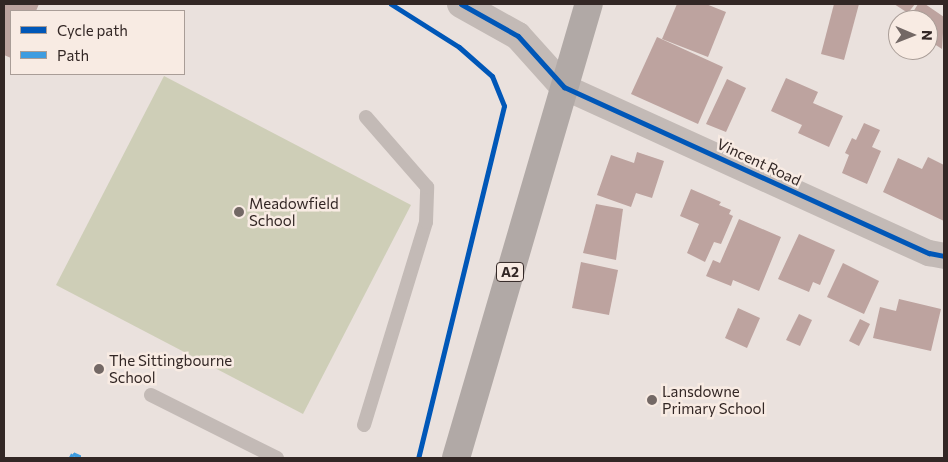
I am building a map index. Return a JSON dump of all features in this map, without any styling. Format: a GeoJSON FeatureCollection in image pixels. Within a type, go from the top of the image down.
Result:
{"type":"FeatureCollection","features":[{"type":"Feature","properties":{"kind":"main road","name":"A2"},"geometry":{"type":"LineString","coordinates":[[456,458],[589,4]]}},
{"type":"Feature","properties":{"kind":"street"},"geometry":{"type":"LineString","coordinates":[[461,4],[518,36],[564,87]]}},
{"type":"Feature","properties":{"kind":"street","name":"Vincent Road"},"geometry":{"type":"LineString","coordinates":[[564,87],[929,253],[944,256]]}},
{"type":"Feature","properties":{"kind":"lane"},"geometry":{"type":"LineString","coordinates":[[364,425],[426,222],[427,187],[366,117]]}},
{"type":"Feature","properties":{"kind":"lane"},"geometry":{"type":"LineString","coordinates":[[151,395],[277,458]]}},
{"type":"Feature","properties":{"kind":"green space"},"geometry":{"type":"Polygon","coordinates":[[[164,76],[411,205],[303,414],[56,285],[164,76]]]}},
{"type":"Feature","properties":{"kind":"building"},"geometry":{"type":"Polygon","coordinates":[[[4,4],[39,4],[36,10],[10,10],[10,58],[4,55],[4,4]]]}},
{"type":"Feature","properties":{"kind":"building"},"geometry":{"type":"Polygon","coordinates":[[[677,4],[706,4],[726,12],[708,57],[662,39],[677,4]]]}},
{"type":"Feature","properties":{"kind":"building"},"geometry":{"type":"Polygon","coordinates":[[[834,4],[859,4],[844,60],[821,54],[834,4]]]}},
{"type":"Feature","properties":{"kind":"building"},"geometry":{"type":"Polygon","coordinates":[[[894,4],[915,4],[910,10],[903,10],[894,4]]]}},
{"type":"Feature","properties":{"kind":"building"},"geometry":{"type":"Polygon","coordinates":[[[918,4],[925,4],[934,10],[914,10],[918,4]]]}},
{"type":"Feature","properties":{"kind":"building"},"geometry":{"type":"Polygon","coordinates":[[[938,13],[944,17],[942,49],[938,46],[938,13]]]}},
{"type":"Feature","properties":{"kind":"building"},"geometry":{"type":"Polygon","coordinates":[[[657,37],[723,67],[698,124],[631,94],[657,37]]]}},
{"type":"Feature","properties":{"kind":"building"},"geometry":{"type":"Polygon","coordinates":[[[786,78],[818,92],[813,103],[843,116],[829,147],[798,133],[802,125],[771,111],[786,78]]]}},
{"type":"Feature","properties":{"kind":"building"},"geometry":{"type":"Polygon","coordinates":[[[727,79],[746,88],[726,132],[706,124],[727,79]]]}},
{"type":"Feature","properties":{"kind":"building"},"geometry":{"type":"Polygon","coordinates":[[[864,123],[880,130],[872,147],[881,151],[867,184],[842,173],[849,155],[845,153],[852,138],[856,140],[864,123]]]}},
{"type":"Feature","properties":{"kind":"building"},"geometry":{"type":"Polygon","coordinates":[[[637,152],[664,161],[652,198],[636,193],[631,207],[597,195],[611,155],[634,163],[637,152]]]}},
{"type":"Feature","properties":{"kind":"building"},"geometry":{"type":"Polygon","coordinates":[[[928,157],[944,165],[944,221],[883,192],[898,158],[922,169],[928,157]]]}},
{"type":"Feature","properties":{"kind":"building"},"geometry":{"type":"Polygon","coordinates":[[[691,189],[721,202],[719,205],[731,210],[729,214],[733,216],[721,244],[714,242],[705,262],[687,253],[699,224],[680,216],[691,189]]]}},
{"type":"Feature","properties":{"kind":"building"},"geometry":{"type":"Polygon","coordinates":[[[596,204],[623,209],[616,260],[583,253],[596,204]]]}},
{"type":"Feature","properties":{"kind":"building"},"geometry":{"type":"Polygon","coordinates":[[[739,219],[781,237],[759,291],[733,280],[731,286],[706,276],[713,260],[720,263],[739,219]]]}},
{"type":"Feature","properties":{"kind":"building"},"geometry":{"type":"Polygon","coordinates":[[[799,234],[835,250],[820,285],[813,282],[809,292],[778,279],[799,234]]]}},
{"type":"Feature","properties":{"kind":"building"},"geometry":{"type":"Polygon","coordinates":[[[581,262],[618,270],[609,315],[572,308],[581,262]]]}},
{"type":"Feature","properties":{"kind":"building"},"geometry":{"type":"Polygon","coordinates":[[[843,263],[879,281],[864,314],[827,297],[843,263]]]}},
{"type":"Feature","properties":{"kind":"building"},"geometry":{"type":"Polygon","coordinates":[[[899,299],[941,309],[931,351],[873,338],[880,307],[896,311],[899,299]]]}},
{"type":"Feature","properties":{"kind":"building"},"geometry":{"type":"Polygon","coordinates":[[[738,308],[760,318],[747,348],[725,338],[738,308]]]}},
{"type":"Feature","properties":{"kind":"building"},"geometry":{"type":"Polygon","coordinates":[[[799,314],[812,320],[800,346],[786,340],[799,314]]]}},
{"type":"Feature","properties":{"kind":"building"},"geometry":{"type":"Polygon","coordinates":[[[860,319],[870,324],[859,346],[849,341],[860,319]]]}},
{"type":"Feature","properties":{"kind":"marked path"},"geometry":{"type":"LineString","coordinates":[[71,458],[73,454],[82,458]]}},
{"type":"Feature","properties":{"kind":"cycle path"},"geometry":{"type":"LineString","coordinates":[[391,4],[459,47],[492,76],[504,106],[418,458]]}},
{"type":"Feature","properties":{"kind":"cycle path"},"geometry":{"type":"LineString","coordinates":[[461,4],[518,36],[564,87],[929,253],[944,256]]}},
{"type":"Feature","properties":{"kind":"place","name":"Meadowfield School"},"geometry":{"type":"Point","coordinates":[239,212]}},
{"type":"Feature","properties":{"kind":"place","name":"The Sittingbourne School"},"geometry":{"type":"Point","coordinates":[99,369]}},
{"type":"Feature","properties":{"kind":"place","name":"Lansdowne Primary School"},"geometry":{"type":"Point","coordinates":[652,400]}}]}
